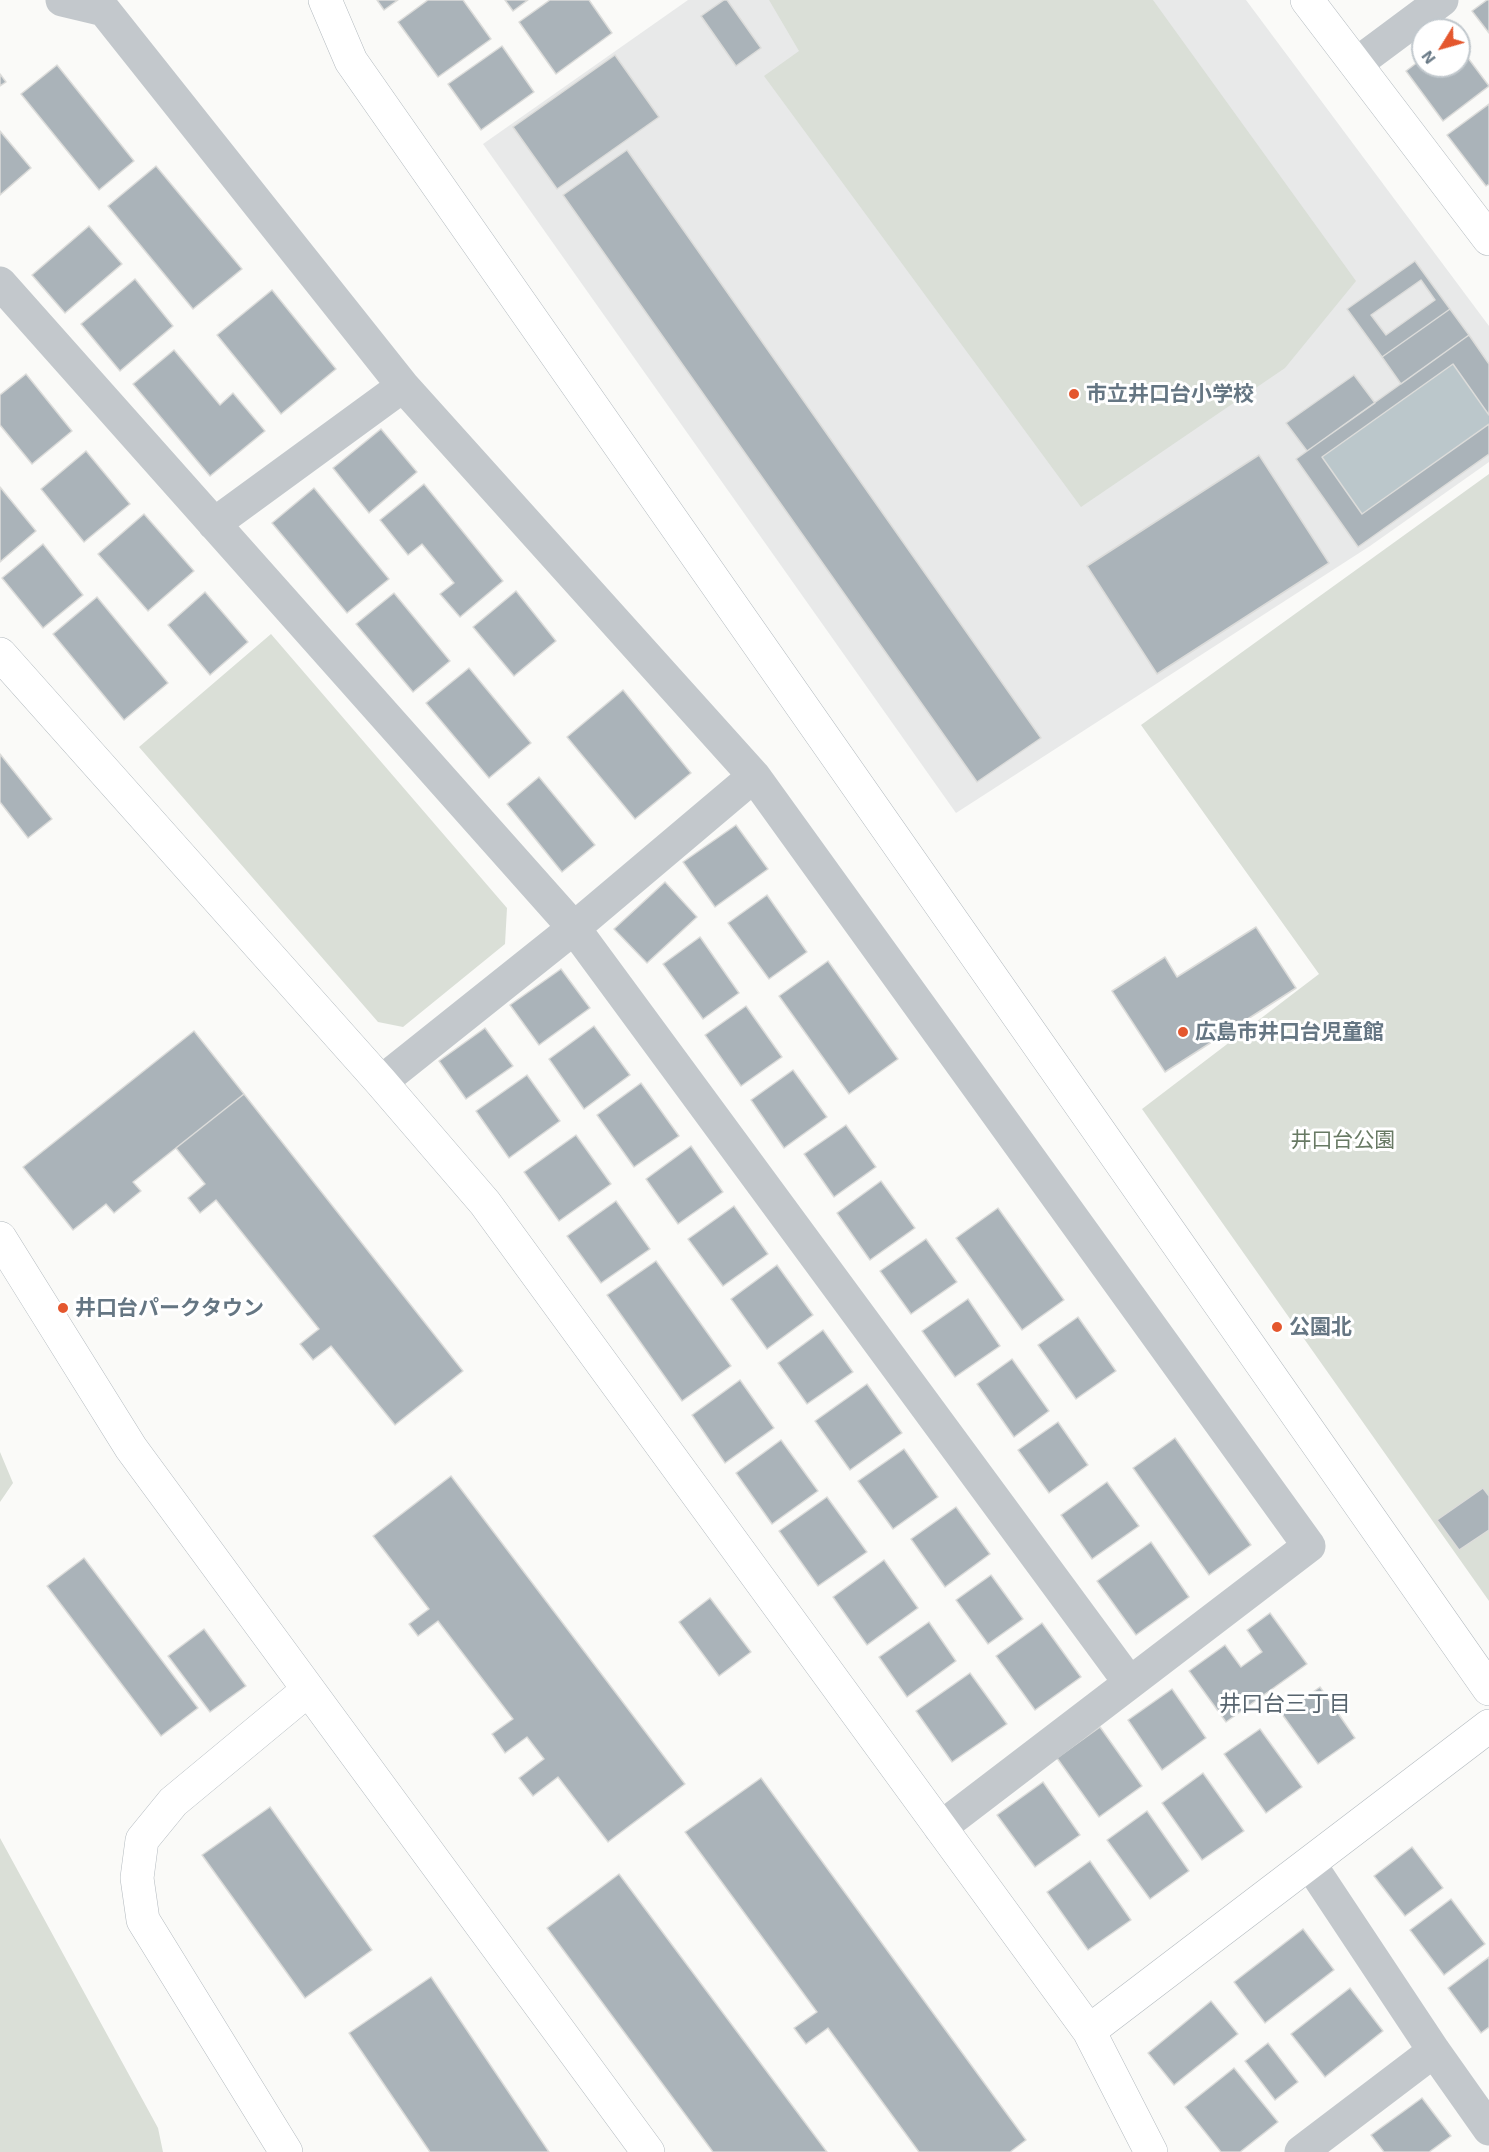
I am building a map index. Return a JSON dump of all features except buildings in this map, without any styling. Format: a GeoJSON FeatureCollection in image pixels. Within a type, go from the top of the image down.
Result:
{"type":"FeatureCollection","features":[{"type":"Feature","properties":{"kind":"street"},"geometry":{"type":"LineString","coordinates":[[62,0],[104,10],[403,386],[754,776],[1309,1546],[940,1828]]}},
{"type":"Feature","properties":{"kind":"street"},"geometry":{"type":"LineString","coordinates":[[325,0],[351,61],[1489,1689]]}},
{"type":"Feature","properties":{"kind":"street"},"geometry":{"type":"LineString","coordinates":[[1307,0],[1489,239]]}},
{"type":"Feature","properties":{"kind":"street"},"geometry":{"type":"LineString","coordinates":[[1356,64],[1442,0]]}},
{"type":"Feature","properties":{"kind":"street"},"geometry":{"type":"LineString","coordinates":[[0,282],[574,928],[1129,1682]]}},
{"type":"Feature","properties":{"kind":"street"},"geometry":{"type":"LineString","coordinates":[[214,524],[403,386]]}},
{"type":"Feature","properties":{"kind":"street"},"geometry":{"type":"LineString","coordinates":[[0,654],[485,1203],[1089,2031],[1151,2152]]}},
{"type":"Feature","properties":{"kind":"street"},"geometry":{"type":"LineString","coordinates":[[381,1083],[574,928],[754,776]]}},
{"type":"Feature","properties":{"kind":"street"},"geometry":{"type":"LineString","coordinates":[[0,1238],[131,1448],[648,2152]]}},
{"type":"Feature","properties":{"kind":"street"},"geometry":{"type":"LineString","coordinates":[[286,2152],[143,1920],[137,1878],[142,1840],[173,1802],[308,1690]]}},
{"type":"Feature","properties":{"kind":"street"},"geometry":{"type":"LineString","coordinates":[[1089,2031],[1489,1726]]}},
{"type":"Feature","properties":{"kind":"street"},"geometry":{"type":"LineString","coordinates":[[1310,1864],[1434,2051],[1489,2129]]}},
{"type":"Feature","properties":{"kind":"street"},"geometry":{"type":"LineString","coordinates":[[1301,2152],[1434,2051]]}},
{"type":"Feature","properties":{"kind":"shaded area","name":"市立井口台小学校"},"geometry":{"type":"Polygon","coordinates":[[[688,0],[1246,0],[1489,326],[1489,462],[1370,546],[956,813],[483,144],[688,0]]]}},
{"type":"Feature","properties":{"kind":"shaded area"},"geometry":{"type":"Polygon","coordinates":[[[1453,364],[1489,415],[1489,424],[1362,514],[1322,457],[1453,364]]]}},
{"type":"Feature","properties":{"kind":"green space"},"geometry":{"type":"Polygon","coordinates":[[[769,0],[1153,0],[1356,281],[1285,368],[1081,507],[764,76],[799,51],[769,0]]]}},
{"type":"Feature","properties":{"kind":"green space","name":"井口台公園"},"geometry":{"type":"Polygon","coordinates":[[[1489,474],[1489,1601],[1142,1109],[1319,974],[1141,725],[1489,474]]]}},
{"type":"Feature","properties":{"kind":"green space"},"geometry":{"type":"Polygon","coordinates":[[[271,634],[507,908],[505,944],[403,1027],[378,1022],[139,747],[271,634]]]}},
{"type":"Feature","properties":{"kind":"green space"},"geometry":{"type":"Polygon","coordinates":[[[0,1452],[13,1483],[0,1502],[0,1452]]]}},
{"type":"Feature","properties":{"kind":"green space"},"geometry":{"type":"Polygon","coordinates":[[[0,1838],[158,2128],[163,2152],[0,2152],[0,1838]]]}},
{"type":"Feature","properties":{"kind":"place","name":"市立井口台小学校"},"geometry":{"type":"Point","coordinates":[1074,394]}},
{"type":"Feature","properties":{"kind":"place","name":"広島市井口台児童館"},"geometry":{"type":"Point","coordinates":[1183,1032]}},
{"type":"Feature","properties":{"kind":"place","name":"井口台パークタウン"},"geometry":{"type":"Point","coordinates":[63,1308]}},
{"type":"Feature","properties":{"kind":"place","name":"公園北"},"geometry":{"type":"Point","coordinates":[1277,1327]}},
{"type":"Feature","properties":{"kind":"district","name":"井口台三丁目"},"geometry":{"type":"Point","coordinates":[1285,1704]}}]}
